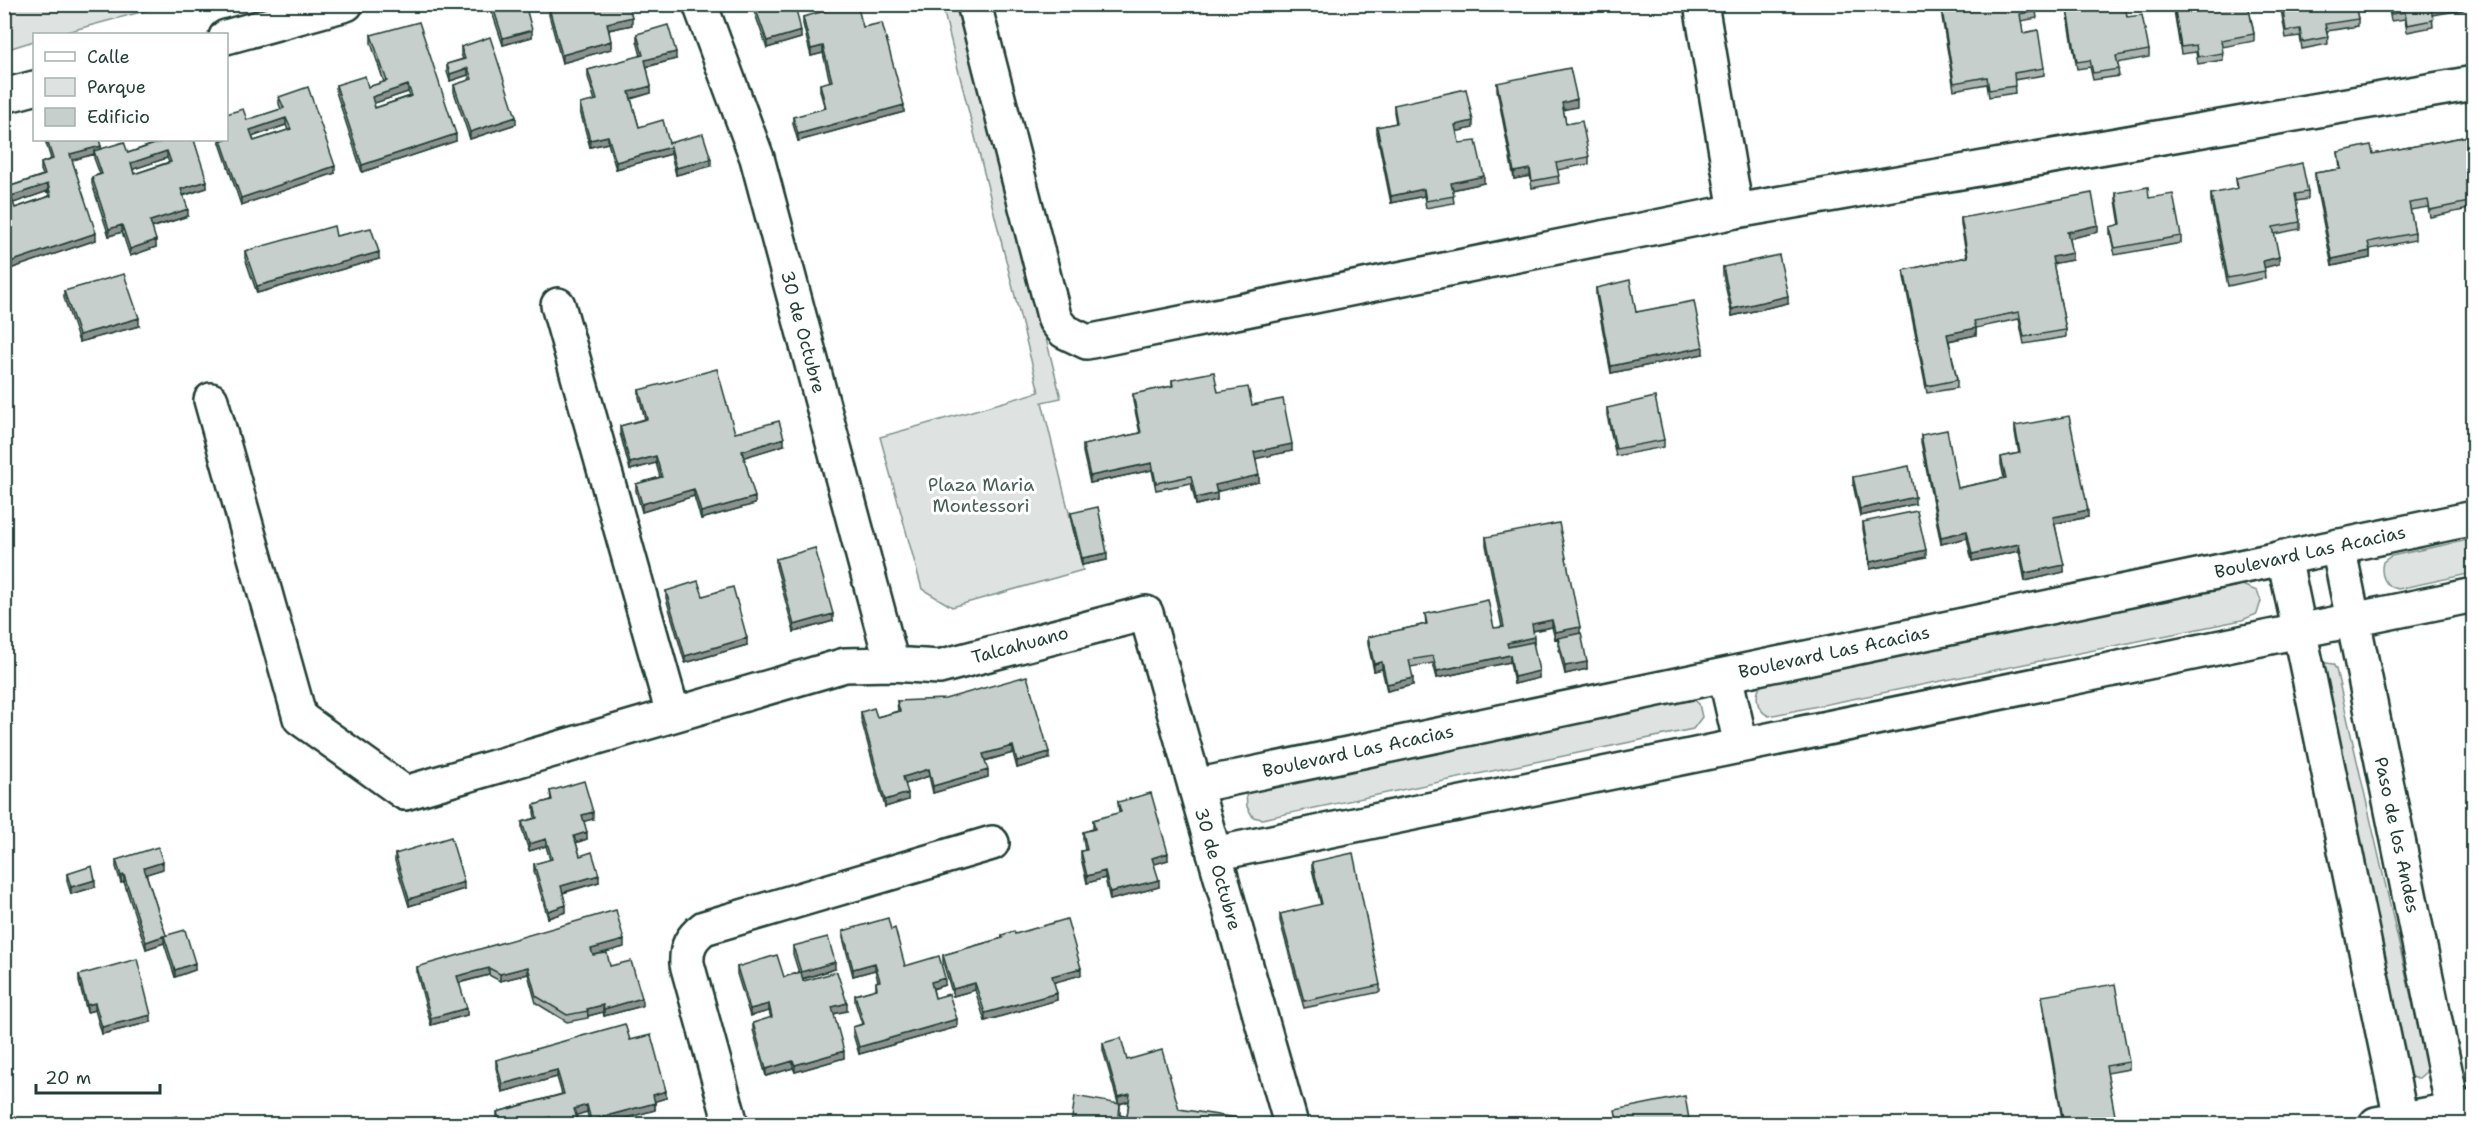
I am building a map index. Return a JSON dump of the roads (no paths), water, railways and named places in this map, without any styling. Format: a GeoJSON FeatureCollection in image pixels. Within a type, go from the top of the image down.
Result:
{"type":"FeatureCollection","features":[{"type":"Feature","properties":{"kind":"street"},"geometry":{"type":"LineString","coordinates":[[228,36],[346,4]]}},
{"type":"Feature","properties":{"kind":"street","name":"30 de Octubre"},"geometry":{"type":"LineString","coordinates":[[700,4],[757,158],[892,664]]}},
{"type":"Feature","properties":{"kind":"street"},"geometry":{"type":"LineString","coordinates":[[974,4],[1055,320],[1064,331],[1087,342],[1736,211],[2474,83]]}},
{"type":"Feature","properties":{"kind":"street"},"geometry":{"type":"LineString","coordinates":[[1701,4],[1736,211]]}},
{"type":"Feature","properties":{"kind":"street"},"geometry":{"type":"LineString","coordinates":[[4,96],[33,88]]}},
{"type":"Feature","properties":{"kind":"street"},"geometry":{"type":"LineString","coordinates":[[558,305],[673,714]]}},
{"type":"Feature","properties":{"kind":"street","name":"Talcahuano"},"geometry":{"type":"LineString","coordinates":[[212,400],[300,718],[405,793],[845,665],[892,664],[939,667],[1146,613]]}},
{"type":"Feature","properties":{"kind":"street","name":"Boulevard Las Acacias"},"geometry":{"type":"LineString","coordinates":[[1195,786],[2474,518]]}},
{"type":"Feature","properties":{"kind":"street","name":"Paso de los Andes"},"geometry":{"type":"LineString","coordinates":[[2338,546],[2461,1113]]}},
{"type":"Feature","properties":{"kind":"street"},"geometry":{"type":"LineString","coordinates":[[2284,557],[2393,1123],[2461,1113]]}},
{"type":"Feature","properties":{"kind":"street"},"geometry":{"type":"LineString","coordinates":[[1214,854],[2474,595]]}},
{"type":"Feature","properties":{"kind":"street","name":"30 de Octubre"},"geometry":{"type":"LineString","coordinates":[[1146,613],[1291,1125]]}},
{"type":"Feature","properties":{"kind":"street"},"geometry":{"type":"LineString","coordinates":[[1725,675],[1741,745]]}},
{"type":"Feature","properties":{"kind":"street"},"geometry":{"type":"LineString","coordinates":[[731,1125],[687,964],[686,952],[692,937],[704,927],[992,843]]}},
{"type":"Feature","properties":{"kind":"park label","name":"Plaza Maria Montessori"},"geometry":{"type":"Point","coordinates":[981,495]}}]}
